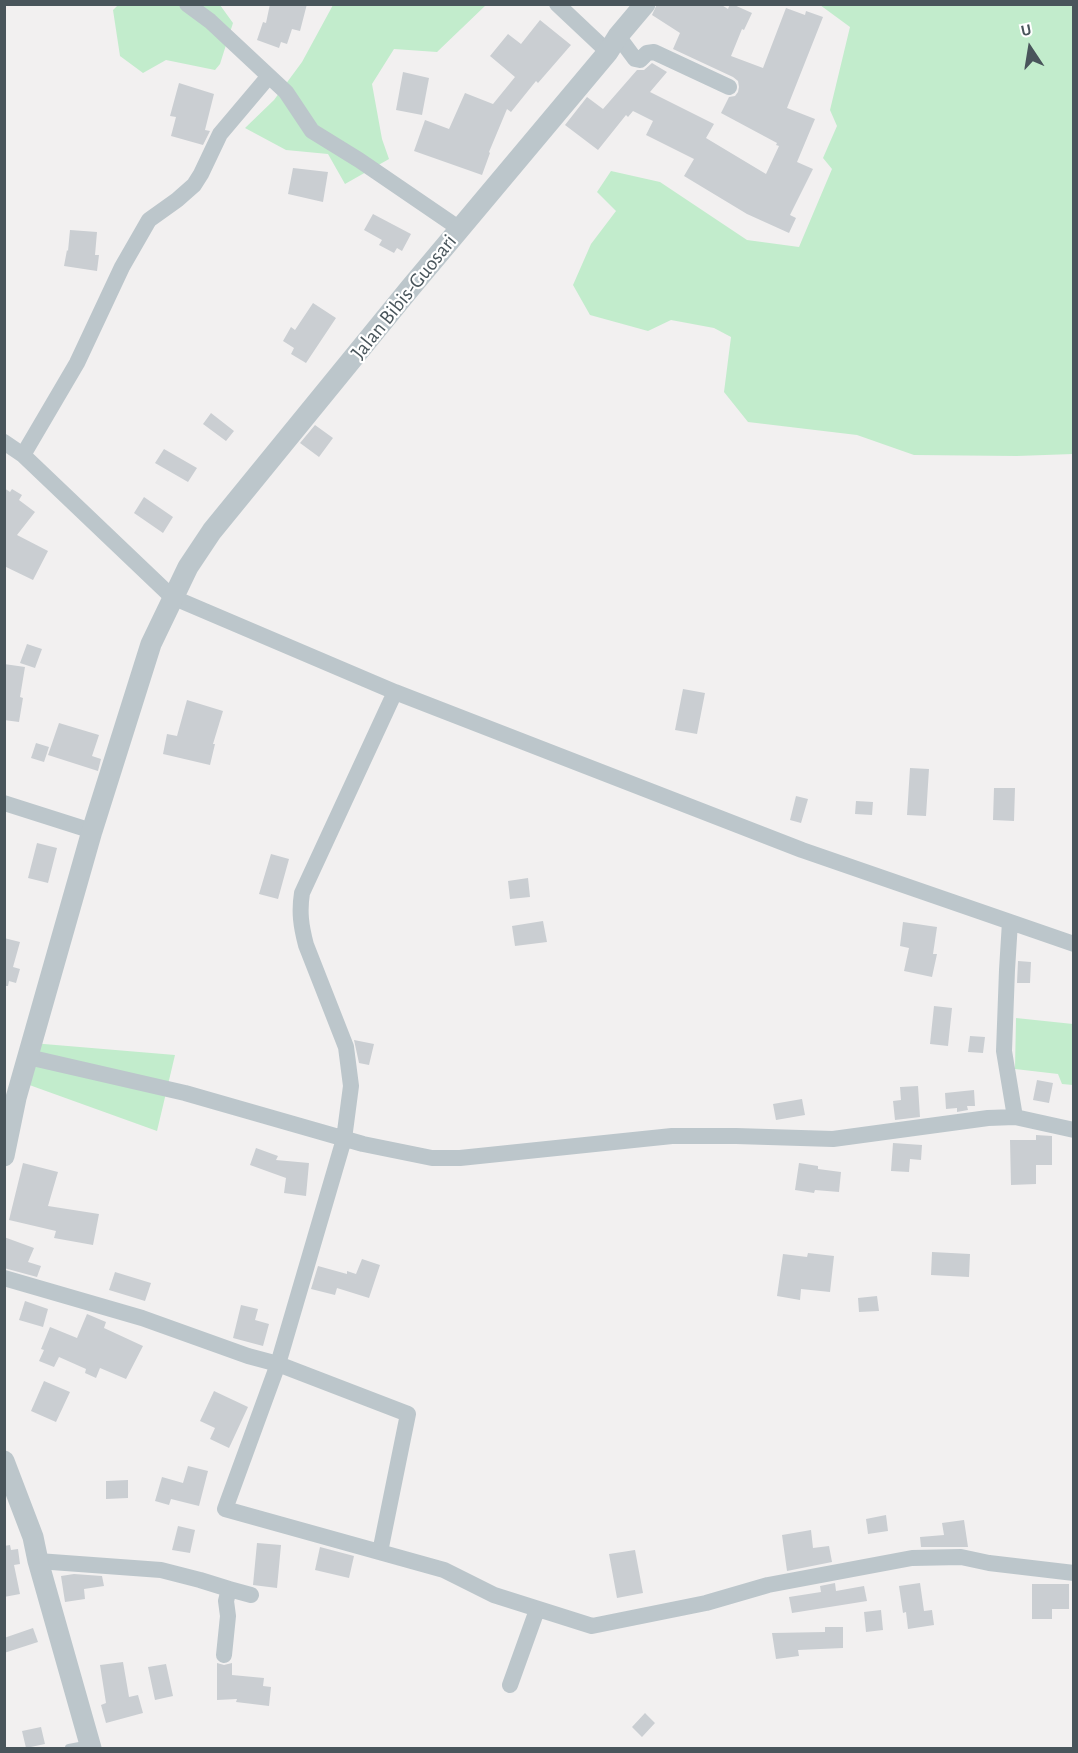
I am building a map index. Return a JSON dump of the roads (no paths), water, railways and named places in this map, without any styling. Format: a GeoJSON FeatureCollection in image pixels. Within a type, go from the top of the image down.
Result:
{"type":"FeatureCollection","features":[{"type":"Feature","properties":{"kind":"street"},"geometry":{"type":"LineString","coordinates":[[187,4],[210,21],[286,92],[312,131],[351,154],[460,229]]}},
{"type":"Feature","properties":{"kind":"street"},"geometry":{"type":"LineString","coordinates":[[557,4],[635,59],[640,60],[647,53],[654,52],[729,87]]}},
{"type":"Feature","properties":{"kind":"street","name":"Jalan Bibis-Guosari"},"geometry":{"type":"LineString","coordinates":[[4,1156],[10,1097],[28,1057],[92,831],[151,644],[188,567],[212,531],[645,4]]}},
{"type":"Feature","properties":{"kind":"street"},"geometry":{"type":"LineString","coordinates":[[23,455],[76,363],[122,267],[149,220],[177,201],[194,184],[220,134],[269,76]]}},
{"type":"Feature","properties":{"kind":"street"},"geometry":{"type":"LineString","coordinates":[[4,442],[23,455],[172,597],[395,692],[801,850],[1074,944]]}},
{"type":"Feature","properties":{"kind":"street"},"geometry":{"type":"LineString","coordinates":[[395,692],[302,893],[299,911],[301,928],[346,1047],[351,1086],[344,1140],[278,1365],[225,1509],[444,1570],[494,1594],[537,1610],[592,1626],[706,1603],[768,1585],[912,1558],[961,1557],[989,1563],[1074,1573]]}},
{"type":"Feature","properties":{"kind":"street"},"geometry":{"type":"LineString","coordinates":[[4,803],[92,831]]}},
{"type":"Feature","properties":{"kind":"street"},"geometry":{"type":"LineString","coordinates":[[1010,922],[1005,1051],[1015,1117]]}},
{"type":"Feature","properties":{"kind":"street"},"geometry":{"type":"LineString","coordinates":[[28,1057],[184,1093],[344,1140],[432,1158],[460,1158],[672,1136],[833,1139],[988,1118],[1015,1117],[1074,1130]]}},
{"type":"Feature","properties":{"kind":"street"},"geometry":{"type":"LineString","coordinates":[[4,1278],[142,1317],[408,1414],[380,1552]]}},
{"type":"Feature","properties":{"kind":"street"},"geometry":{"type":"LineString","coordinates":[[4,1461],[33,1537],[91,1746]]}},
{"type":"Feature","properties":{"kind":"street"},"geometry":{"type":"LineString","coordinates":[[38,1561],[161,1570],[251,1595]]}},
{"type":"Feature","properties":{"kind":"street"},"geometry":{"type":"LineString","coordinates":[[224,1655],[228,1616],[226,1601],[229,1589]]}},
{"type":"Feature","properties":{"kind":"street"},"geometry":{"type":"LineString","coordinates":[[510,1685],[537,1610]]}},
{"type":"Feature","properties":{"kind":"lane"},"geometry":{"type":"LineString","coordinates":[[69,1749],[91,1746]]}}]}
